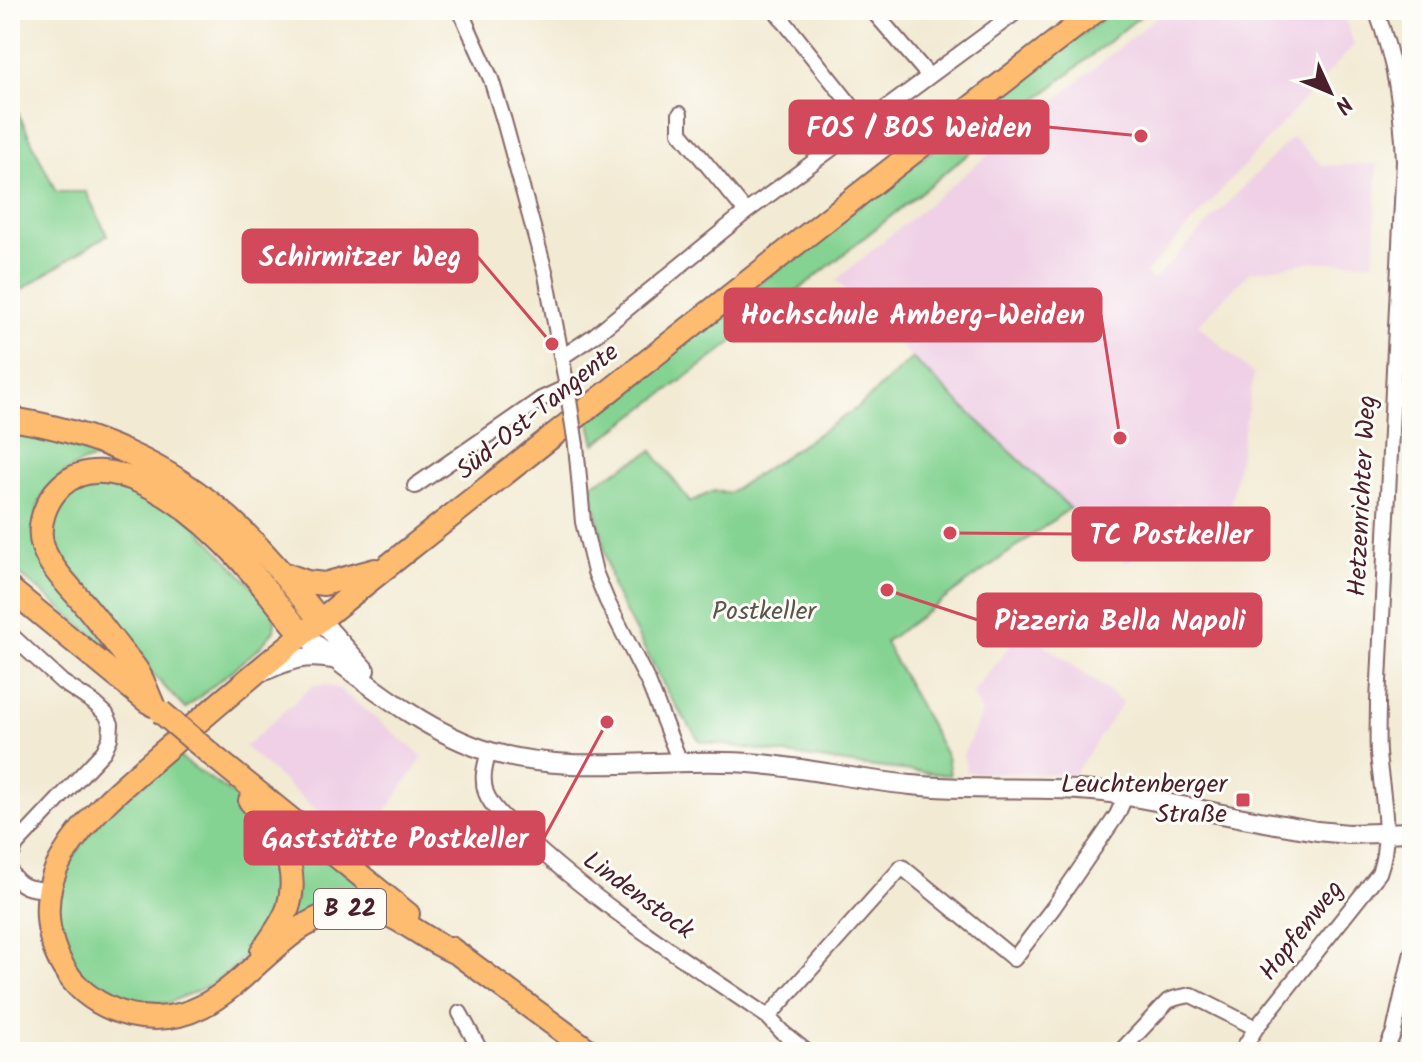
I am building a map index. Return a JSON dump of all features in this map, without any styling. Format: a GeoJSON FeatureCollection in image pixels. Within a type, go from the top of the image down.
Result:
{"type":"FeatureCollection","features":[{"type":"Feature","properties":{"kind":"main road","name":"Süd-Ost-Tangente"},"geometry":{"type":"LineString","coordinates":[[49,890],[61,858],[83,827],[127,784],[302,634],[591,404],[1097,10]]}},
{"type":"Feature","properties":{"kind":"main road"},"geometry":{"type":"LineString","coordinates":[[10,419],[64,430],[110,445],[191,488],[230,519],[282,573],[320,620]]}},
{"type":"Feature","properties":{"kind":"main road"},"geometry":{"type":"LineString","coordinates":[[157,709],[138,672],[60,575],[43,548],[40,530],[44,512],[53,494],[77,475],[106,471],[122,474],[177,503],[220,538],[302,634]]}},
{"type":"Feature","properties":{"kind":"main road"},"geometry":{"type":"LineString","coordinates":[[282,573],[324,584],[388,566]]}},
{"type":"Feature","properties":{"kind":"main road","name":"B 22"},"geometry":{"type":"LineString","coordinates":[[10,589],[460,955],[591,1052]]}},
{"type":"Feature","properties":{"kind":"main road","name":"B 22"},"geometry":{"type":"LineString","coordinates":[[221,762],[278,835],[287,852],[290,869],[291,889],[282,922],[248,972]]}},
{"type":"Feature","properties":{"kind":"main road","name":"B 22"},"geometry":{"type":"LineString","coordinates":[[49,890],[48,923],[55,952],[72,980],[100,1003],[134,1016],[162,1018],[205,1006],[305,925],[326,915],[353,909],[379,910],[460,955]]}},
{"type":"Feature","properties":{"kind":"street"},"geometry":{"type":"LineString","coordinates":[[460,10],[491,79],[546,275],[576,445],[583,522],[595,572],[649,684],[680,762]]}},
{"type":"Feature","properties":{"kind":"street"},"geometry":{"type":"LineString","coordinates":[[775,10],[866,124]]}},
{"type":"Feature","properties":{"kind":"street"},"geometry":{"type":"LineString","coordinates":[[872,10],[929,76]]}},
{"type":"Feature","properties":{"kind":"street"},"geometry":{"type":"LineString","coordinates":[[562,357],[595,335],[746,212],[1019,10]]}},
{"type":"Feature","properties":{"kind":"street","name":"Hetzenrichter Weg"},"geometry":{"type":"LineString","coordinates":[[1376,10],[1398,83],[1408,161],[1378,702],[1378,748],[1386,834]]}},
{"type":"Feature","properties":{"kind":"street"},"geometry":{"type":"LineString","coordinates":[[680,114],[680,132],[746,212]]}},
{"type":"Feature","properties":{"kind":"street"},"geometry":{"type":"LineString","coordinates":[[415,486],[541,399],[567,387]]}},
{"type":"Feature","properties":{"kind":"street"},"geometry":{"type":"LineString","coordinates":[[320,620],[397,704]]}},
{"type":"Feature","properties":{"kind":"street"},"geometry":{"type":"LineString","coordinates":[[10,634],[62,682],[94,703],[106,714],[111,724],[110,738],[104,751],[16,845],[10,859]]}},
{"type":"Feature","properties":{"kind":"street"},"geometry":{"type":"LineString","coordinates":[[302,634],[434,728],[460,741],[517,758],[557,764],[595,765],[680,762],[760,764],[911,785],[1074,790],[1126,795],[1317,831],[1348,834],[1412,832]]}},
{"type":"Feature","properties":{"kind":"street"},"geometry":{"type":"LineString","coordinates":[[251,677],[295,658],[314,656],[337,660]]}},
{"type":"Feature","properties":{"kind":"street","name":"Lindenstock"},"geometry":{"type":"LineString","coordinates":[[489,751],[483,779],[486,794],[504,818],[545,856],[641,930],[768,1017],[807,1052]]}},
{"type":"Feature","properties":{"kind":"street"},"geometry":{"type":"LineString","coordinates":[[768,1017],[902,867],[1014,959],[1117,815],[1126,795]]}},
{"type":"Feature","properties":{"kind":"street","name":"Hopfenweg"},"geometry":{"type":"LineString","coordinates":[[1241,1052],[1256,1028],[1379,873],[1385,857],[1386,834]]}},
{"type":"Feature","properties":{"kind":"street"},"geometry":{"type":"LineString","coordinates":[[10,871],[20,885],[49,890]]}},
{"type":"Feature","properties":{"kind":"street"},"geometry":{"type":"LineString","coordinates":[[1385,1052],[1394,1032],[1412,952]]}},
{"type":"Feature","properties":{"kind":"street"},"geometry":{"type":"LineString","coordinates":[[1120,1052],[1168,1001],[1191,995],[1256,1028]]}},
{"type":"Feature","properties":{"kind":"street"},"geometry":{"type":"LineString","coordinates":[[460,1013],[481,1052]]}},
{"type":"Feature","properties":{"kind":"shaded area"},"geometry":{"type":"Polygon","coordinates":[[[1165,10],[1342,10],[1354,45],[1145,274],[1153,280],[1292,137],[1323,166],[1377,164],[1375,240],[1373,262],[1310,262],[1250,272],[1198,325],[1254,375],[1230,509],[1213,526],[1177,502],[1127,563],[912,358],[836,280],[1165,10]]]}},
{"type":"Feature","properties":{"kind":"shaded area"},"geometry":{"type":"Polygon","coordinates":[[[1023,629],[1123,702],[1074,775],[967,772],[963,755],[982,714],[973,693],[1023,629]]]}},
{"type":"Feature","properties":{"kind":"shaded area"},"geometry":{"type":"Polygon","coordinates":[[[326,685],[339,689],[423,757],[360,849],[245,747],[312,686],[326,685]]]}},
{"type":"Feature","properties":{"kind":"green space"},"geometry":{"type":"Polygon","coordinates":[[[1114,10],[1148,10],[716,355],[595,444],[589,419],[1114,10]]]}},
{"type":"Feature","properties":{"kind":"green space"},"geometry":{"type":"Polygon","coordinates":[[[10,96],[56,192],[86,192],[107,235],[10,297],[10,96]]]}},
{"type":"Feature","properties":{"kind":"green space","name":"Postkeller"},"geometry":{"type":"Polygon","coordinates":[[[912,358],[1070,508],[885,642],[947,757],[950,775],[866,766],[700,741],[670,697],[613,589],[591,485],[652,451],[690,502],[714,491],[729,493],[860,406],[912,358]]]}},
{"type":"Feature","properties":{"kind":"green space"},"geometry":{"type":"Polygon","coordinates":[[[10,424],[102,450],[187,493],[242,541],[285,590],[279,594],[218,525],[175,490],[114,462],[95,459],[80,464],[57,479],[43,496],[36,515],[37,546],[40,557],[126,662],[10,566],[10,424]]]}},
{"type":"Feature","properties":{"kind":"green space"},"geometry":{"type":"Polygon","coordinates":[[[119,479],[183,513],[272,607],[274,631],[259,648],[185,709],[137,657],[52,551],[48,523],[52,508],[76,482],[119,479]]]}},
{"type":"Feature","properties":{"kind":"green space"},"geometry":{"type":"Polygon","coordinates":[[[179,757],[245,803],[262,822],[283,870],[280,902],[270,927],[236,965],[211,985],[168,1003],[130,1002],[81,973],[65,949],[56,920],[64,870],[105,813],[179,757]]]}},
{"type":"Feature","properties":{"kind":"green space"},"geometry":{"type":"Polygon","coordinates":[[[278,819],[391,908],[367,900],[344,900],[321,907],[281,933],[295,899],[278,819]]]}},
{"type":"Feature","properties":{"kind":"place","name":"FOS / BOS Weiden"},"geometry":{"type":"Point","coordinates":[1141,136]}},
{"type":"Feature","properties":{"kind":"place","name":"Schirmitzer Weg"},"geometry":{"type":"Point","coordinates":[552,344]}},
{"type":"Feature","properties":{"kind":"place","name":"Hochschule Amberg-Weiden"},"geometry":{"type":"Point","coordinates":[1120,438]}},
{"type":"Feature","properties":{"kind":"place","name":"TC Postkeller"},"geometry":{"type":"Point","coordinates":[950,533]}},
{"type":"Feature","properties":{"kind":"place","name":"Pizzeria Bella Napoli"},"geometry":{"type":"Point","coordinates":[887,590]}},
{"type":"Feature","properties":{"kind":"place","name":"Gaststätte Postkeller"},"geometry":{"type":"Point","coordinates":[607,722]}},
{"type":"Feature","properties":{"kind":"place","name":"Leuchtenberger Straße"},"geometry":{"type":"Point","coordinates":[1243,800]}}]}
